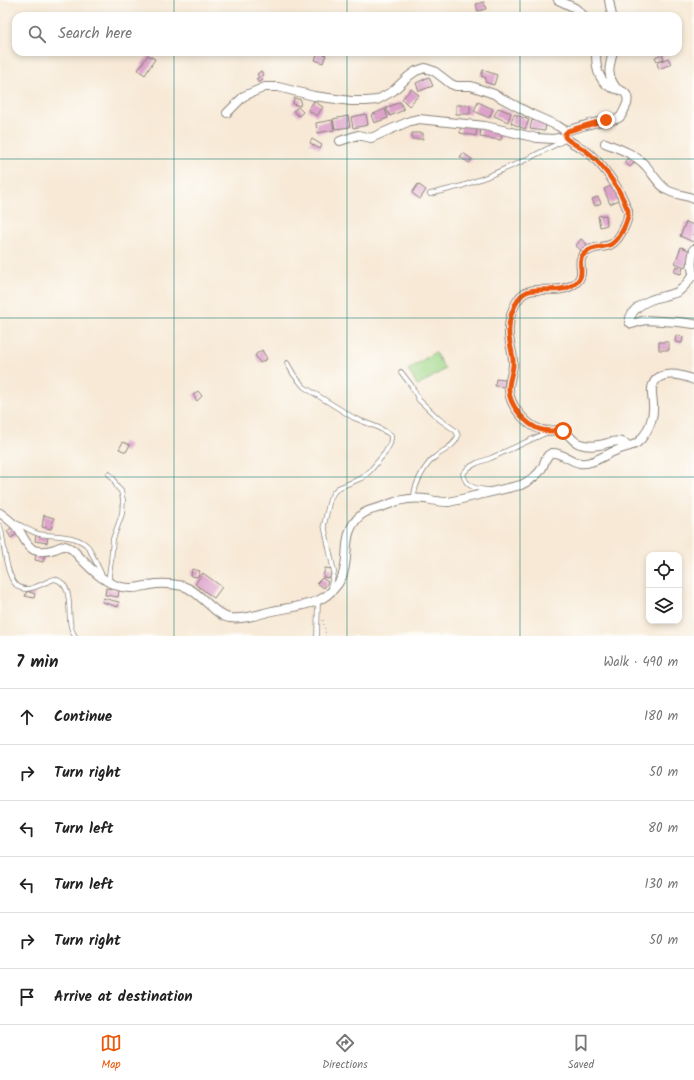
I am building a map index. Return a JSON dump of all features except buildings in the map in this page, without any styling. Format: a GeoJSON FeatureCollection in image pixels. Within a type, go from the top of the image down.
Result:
{"type":"FeatureCollection","features":[{"type":"Feature","properties":{"kind":"street"},"geometry":{"type":"LineString","coordinates":[[558,0],[575,8],[580,12]]}},
{"type":"Feature","properties":{"kind":"street"},"geometry":{"type":"LineString","coordinates":[[609,0],[611,12]]}},
{"type":"Feature","properties":{"kind":"street"},"geometry":{"type":"LineString","coordinates":[[340,141],[358,135],[371,138],[418,119],[485,126],[523,136],[552,139],[566,136],[598,122],[620,118],[628,100],[628,96],[609,86],[600,76],[596,65],[596,56]]}},
{"type":"Feature","properties":{"kind":"street"},"geometry":{"type":"LineString","coordinates":[[612,56],[609,76],[618,90]]}},
{"type":"Feature","properties":{"kind":"street"},"geometry":{"type":"LineString","coordinates":[[227,113],[244,96],[265,87],[278,87],[314,96],[351,101],[377,100],[393,91],[416,71],[425,68],[434,71],[451,84],[456,86],[471,86],[494,94],[530,114],[558,126],[566,136],[587,151],[613,180],[621,194],[628,212],[626,224],[622,232],[611,244],[594,248],[584,253],[580,260],[582,272],[581,276],[576,283],[569,287],[555,290],[539,289],[527,291],[520,297],[511,311],[509,321],[513,362],[509,380],[509,392],[512,403],[529,424],[537,429],[563,431],[577,444],[600,445],[620,441],[629,446]]}},
{"type":"Feature","properties":{"kind":"street"},"geometry":{"type":"LineString","coordinates":[[606,143],[638,158],[668,191],[694,199]]}},
{"type":"Feature","properties":{"kind":"street"},"geometry":{"type":"LineString","coordinates":[[694,249],[691,261],[694,275],[684,287],[673,294],[654,299],[637,308],[630,317],[629,322],[632,324],[645,320],[694,324]]}},
{"type":"Feature","properties":{"kind":"street"},"geometry":{"type":"LineString","coordinates":[[0,513],[12,522],[19,530],[29,547],[33,550],[47,551],[65,546],[73,550],[100,576],[121,587],[132,588],[151,584],[182,586],[189,588],[228,618],[250,616],[318,600],[332,590],[342,578],[350,530],[361,515],[398,501],[425,499],[438,502],[449,502],[521,485],[528,482],[542,469],[548,455],[553,453],[580,463],[586,463],[613,451],[636,444],[645,434],[649,426],[653,410],[652,389],[656,380],[672,374],[694,380]]}},
{"type":"Feature","properties":{"kind":"lane"},"geometry":{"type":"LineString","coordinates":[[430,194],[462,186],[486,177],[521,162],[566,136]]}},
{"type":"Feature","properties":{"kind":"lane"},"geometry":{"type":"LineString","coordinates":[[287,363],[294,375],[304,387],[324,398],[349,416],[391,435],[390,444],[370,471],[362,478],[338,488],[330,499],[324,524],[334,572],[331,586],[332,590]]}},
{"type":"Feature","properties":{"kind":"lane"},"geometry":{"type":"LineString","coordinates":[[401,372],[411,385],[419,400],[439,419],[456,431],[458,436],[454,442],[428,463],[414,491],[414,499]]}},
{"type":"Feature","properties":{"kind":"lane"},"geometry":{"type":"LineString","coordinates":[[498,490],[470,486],[464,480],[463,474],[468,468],[477,463],[550,431]]}},
{"type":"Feature","properties":{"kind":"lane"},"geometry":{"type":"LineString","coordinates":[[107,580],[112,561],[113,539],[122,514],[123,500],[121,491],[109,474]]}},
{"type":"Feature","properties":{"kind":"lane"},"geometry":{"type":"LineString","coordinates":[[7,519],[37,533],[82,541],[89,548],[107,580]]}},
{"type":"Feature","properties":{"kind":"lane"},"geometry":{"type":"LineString","coordinates":[[0,526],[7,567],[10,575],[18,586],[21,588],[29,588],[56,579],[60,580],[65,585],[68,596],[70,626],[75,636]]}},
{"type":"Feature","properties":{"kind":"lane"},"geometry":{"type":"LineString","coordinates":[[317,636],[318,600]]}},
{"type":"Feature","properties":{"kind":"path"},"geometry":{"type":"LineString","coordinates":[[323,618],[326,636]]}},
{"type":"Feature","properties":{"kind":"green space"},"geometry":{"type":"Polygon","coordinates":[[[435,352],[445,369],[418,386],[408,370],[435,352]]]}},
{"type":"Feature","properties":{"kind":"route"},"geometry":{"type":"LineString","coordinates":[[563,431],[546,431],[537,429],[529,424],[514,408],[509,392],[509,380],[513,362],[509,321],[511,311],[520,297],[527,291],[539,289],[555,290],[569,287],[576,283],[581,276],[582,272],[580,260],[584,253],[588,250],[611,244],[617,239],[626,224],[628,212],[624,199],[613,180],[587,151],[565,137],[565,134],[568,131],[606,120]]}}]}
